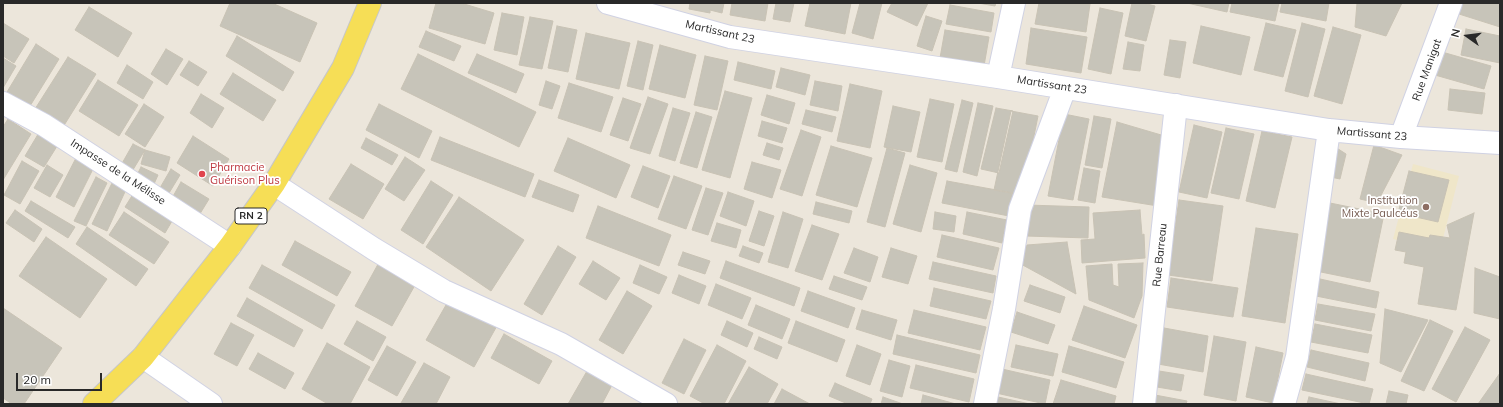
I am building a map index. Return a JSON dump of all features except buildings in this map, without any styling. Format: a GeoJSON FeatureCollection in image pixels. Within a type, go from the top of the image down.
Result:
{"type":"FeatureCollection","features":[{"type":"Feature","properties":{"kind":"main road","name":"RN 2"},"geometry":{"type":"LineString","coordinates":[[94,404],[143,356],[230,246],[274,184],[343,68],[370,3]]}},
{"type":"Feature","properties":{"kind":"street","name":"Martissant 23"},"geometry":{"type":"LineString","coordinates":[[608,3],[730,37],[998,77],[1329,130],[1401,137],[1500,143]]}},
{"type":"Feature","properties":{"kind":"street"},"geometry":{"type":"LineString","coordinates":[[998,77],[1014,3]]}},
{"type":"Feature","properties":{"kind":"street","name":"Rue Manigat"},"geometry":{"type":"LineString","coordinates":[[1401,137],[1451,3]]}},
{"type":"Feature","properties":{"kind":"street"},"geometry":{"type":"LineString","coordinates":[[985,404],[1004,309],[1020,209],[1065,88]]}},
{"type":"Feature","properties":{"kind":"street","name":"Impasse de la Mélisse"},"geometry":{"type":"LineString","coordinates":[[3,103],[44,125],[230,246]]}},
{"type":"Feature","properties":{"kind":"street","name":"Rue Barreau"},"geometry":{"type":"LineString","coordinates":[[1144,404],[1176,105]]}},
{"type":"Feature","properties":{"kind":"street"},"geometry":{"type":"LineString","coordinates":[[1284,404],[1297,356],[1329,130]]}},
{"type":"Feature","properties":{"kind":"street"},"geometry":{"type":"LineString","coordinates":[[274,184],[444,291],[561,344],[666,404]]}},
{"type":"Feature","properties":{"kind":"street"},"geometry":{"type":"LineString","coordinates":[[143,356],[211,404]]}},
{"type":"Feature","properties":{"kind":"shaded area","name":"Institution Mixte Paulcéus"},"geometry":{"type":"Polygon","coordinates":[[[1413,164],[1459,176],[1440,250],[1393,239],[1413,164]]]}},
{"type":"Feature","properties":{"kind":"place","name":"Pharmacie Guérison Plus"},"geometry":{"type":"Point","coordinates":[202,174]}},
{"type":"Feature","properties":{"kind":"place","name":"Institution Mixte Paulcéus"},"geometry":{"type":"Point","coordinates":[1426,207]}}]}
